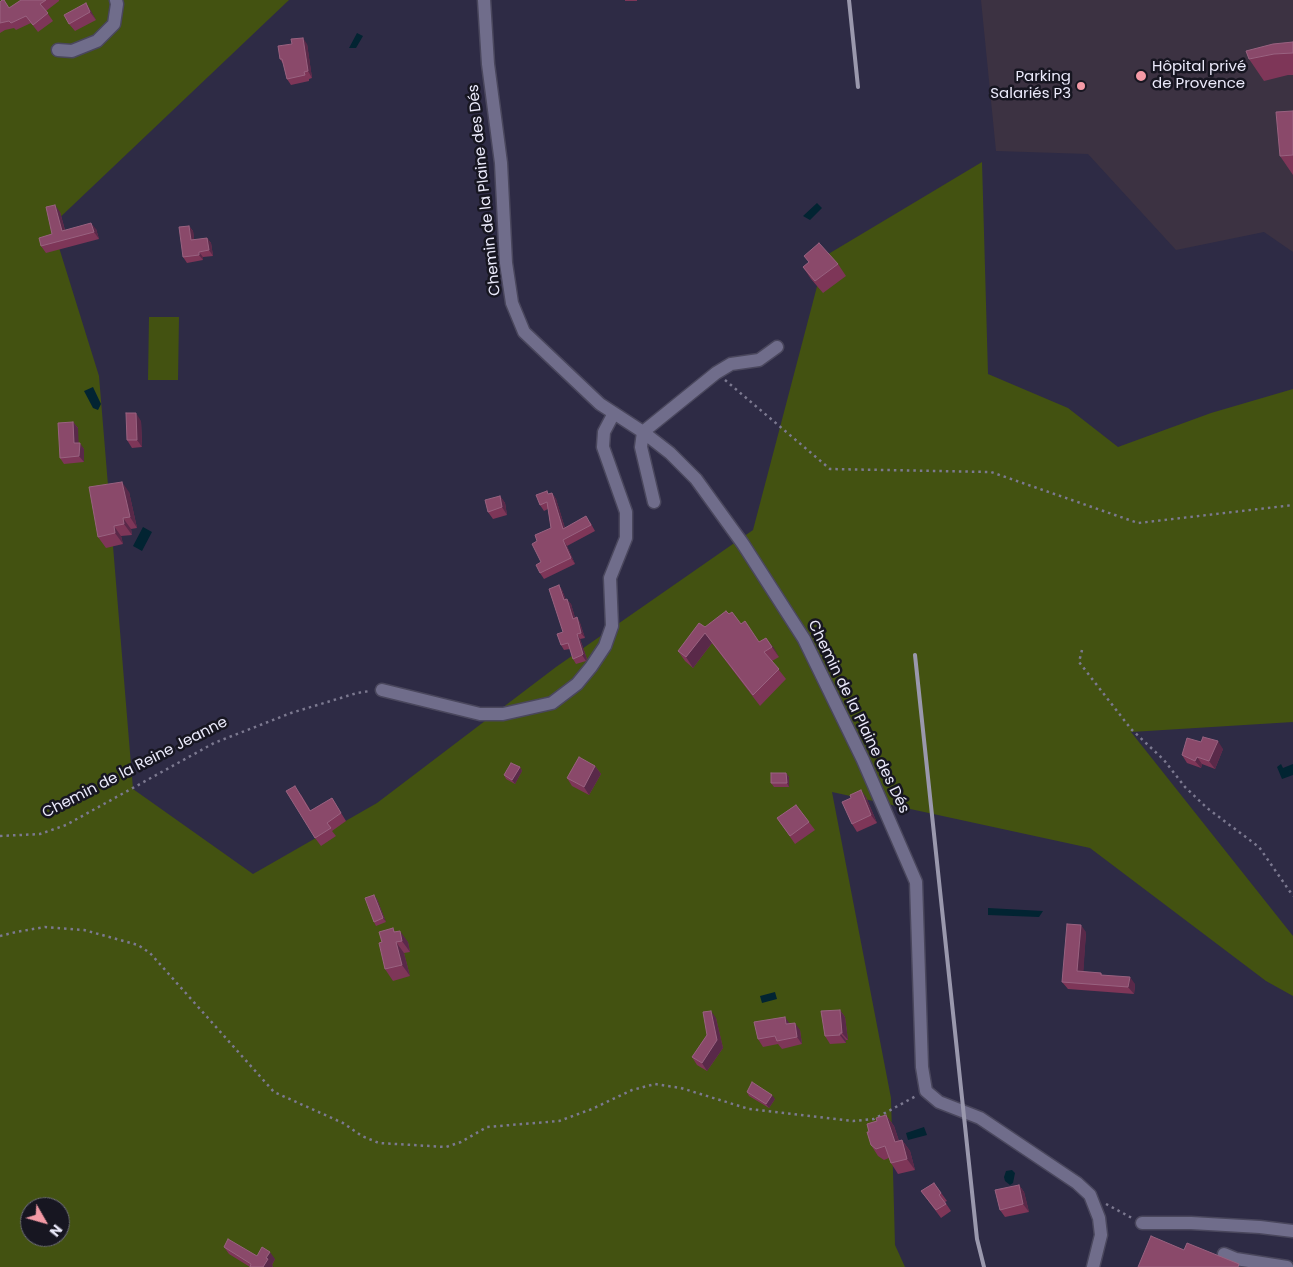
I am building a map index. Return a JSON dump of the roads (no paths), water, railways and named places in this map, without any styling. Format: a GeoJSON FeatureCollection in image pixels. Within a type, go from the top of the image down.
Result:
{"type":"FeatureCollection","features":[{"type":"Feature","properties":{"kind":"street"},"geometry":{"type":"LineString","coordinates":[[58,50],[72,52],[97,41],[114,24],[116,0]]}},
{"type":"Feature","properties":{"kind":"street","name":"Chemin de la Plaine des Dés"},"geometry":{"type":"LineString","coordinates":[[484,0],[488,64],[501,163],[506,264],[512,303],[524,332],[600,404],[643,432],[670,453],[696,479],[743,544],[804,639],[864,760],[916,882],[922,1067],[926,1091],[939,1102],[980,1118],[1078,1183],[1090,1195],[1099,1218],[1101,1235],[1093,1267]]}},
{"type":"Feature","properties":{"kind":"street"},"geometry":{"type":"LineString","coordinates":[[654,502],[641,447],[643,432],[716,373],[731,364],[759,360],[777,347]]}},
{"type":"Feature","properties":{"kind":"street"},"geometry":{"type":"LineString","coordinates":[[382,690],[480,714],[503,714],[552,703],[577,684],[592,667],[605,646],[612,626],[610,578],[626,538],[626,512],[603,447],[604,432],[614,414]]}},
{"type":"Feature","properties":{"kind":"street"},"geometry":{"type":"LineString","coordinates":[[1142,1223],[1260,1227],[1293,1231]]}},
{"type":"Feature","properties":{"kind":"street"},"geometry":{"type":"LineString","coordinates":[[1224,1254],[1236,1260],[1258,1265],[1287,1267]]}},
{"type":"Feature","properties":{"kind":"water"},"geometry":{"type":"Polygon","coordinates":[[[357,33],[363,36],[356,48],[349,48],[357,33]]]}},
{"type":"Feature","properties":{"kind":"water"},"geometry":{"type":"Polygon","coordinates":[[[817,203],[822,208],[810,220],[803,216],[817,203]]]}},
{"type":"Feature","properties":{"kind":"water"},"geometry":{"type":"Polygon","coordinates":[[[93,387],[101,404],[98,410],[93,408],[84,391],[93,387]]]}},
{"type":"Feature","properties":{"kind":"water"},"geometry":{"type":"Polygon","coordinates":[[[143,527],[152,532],[142,551],[133,546],[143,527]]]}},
{"type":"Feature","properties":{"kind":"water"},"geometry":{"type":"Polygon","coordinates":[[[1281,764],[1283,768],[1293,764],[1293,775],[1282,779],[1277,767],[1281,764]]]}},
{"type":"Feature","properties":{"kind":"water"},"geometry":{"type":"Polygon","coordinates":[[[988,908],[1043,911],[1039,917],[988,915],[988,908]]]}},
{"type":"Feature","properties":{"kind":"water"},"geometry":{"type":"Polygon","coordinates":[[[775,992],[777,999],[762,1003],[760,996],[775,992]]]}},
{"type":"Feature","properties":{"kind":"water"},"geometry":{"type":"Polygon","coordinates":[[[924,1127],[927,1135],[908,1140],[906,1133],[924,1127]]]}},
{"type":"Feature","properties":{"kind":"water"},"geometry":{"type":"Polygon","coordinates":[[[1012,1170],[1015,1173],[1013,1183],[1010,1185],[1005,1181],[1004,1177],[1006,1171],[1012,1170]]]}},
{"type":"Feature","properties":{"kind":"railway"},"geometry":{"type":"LineString","coordinates":[[849,0],[858,87]]}},
{"type":"Feature","properties":{"kind":"railway"},"geometry":{"type":"LineString","coordinates":[[915,655],[977,1239],[984,1267]]}},
{"type":"Feature","properties":{"kind":"place","name":"Hôpital privé de Provence"},"geometry":{"type":"Point","coordinates":[1141,76]}},
{"type":"Feature","properties":{"kind":"place","name":"Parking Salariés P3"},"geometry":{"type":"Point","coordinates":[1081,86]}}]}
